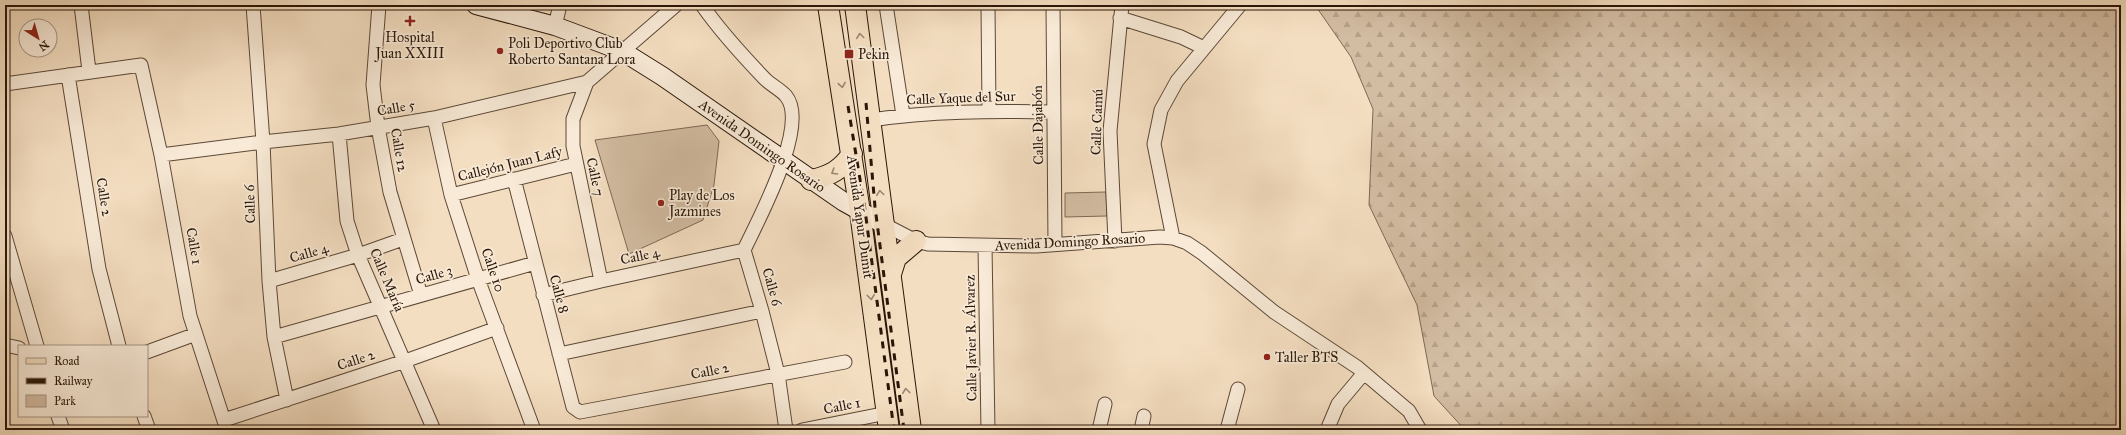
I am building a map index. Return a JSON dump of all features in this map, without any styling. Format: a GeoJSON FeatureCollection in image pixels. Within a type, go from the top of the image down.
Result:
{"type":"FeatureCollection","features":[{"type":"Feature","properties":{"kind":"main road","name":"Avenida Domingo Rosario"},"geometry":{"type":"LineString","coordinates":[[476,5],[555,26],[622,51],[662,76],[811,180],[860,212],[885,225]]}},
{"type":"Feature","properties":{"kind":"main road","name":"Avenida Yapur Dumit"},"geometry":{"type":"LineString","coordinates":[[828,5],[852,154],[888,422]]}},
{"type":"Feature","properties":{"kind":"main road","name":"Avenida Yapur Dumit"},"geometry":{"type":"LineString","coordinates":[[855,5],[911,430]]}},
{"type":"Feature","properties":{"kind":"main road"},"geometry":{"type":"LineString","coordinates":[[811,180],[825,177],[838,171],[852,154]]}},
{"type":"Feature","properties":{"kind":"main road"},"geometry":{"type":"LineString","coordinates":[[891,276],[892,266],[896,258],[916,241]]}},
{"type":"Feature","properties":{"kind":"street"},"geometry":{"type":"LineString","coordinates":[[5,84],[89,71],[81,5]]}},
{"type":"Feature","properties":{"kind":"street","name":"Calle 6"},"geometry":{"type":"LineString","coordinates":[[253,5],[263,142],[269,281],[274,337],[287,400]]}},
{"type":"Feature","properties":{"kind":"street","name":"Calle 12"},"geometry":{"type":"LineString","coordinates":[[378,5],[373,86],[378,127],[390,192],[421,295]]}},
{"type":"Feature","properties":{"kind":"street"},"geometry":{"type":"LineString","coordinates":[[555,26],[560,5]]}},
{"type":"Feature","properties":{"kind":"street","name":"Calle 5"},"geometry":{"type":"LineString","coordinates":[[161,155],[339,134],[434,118],[587,82],[676,5]]}},
{"type":"Feature","properties":{"kind":"street"},"geometry":{"type":"LineString","coordinates":[[702,5],[716,24],[766,80],[786,96],[789,101],[793,119],[785,161],[744,250]]}},
{"type":"Feature","properties":{"kind":"street"},"geometry":{"type":"LineString","coordinates":[[886,5],[902,115]]}},
{"type":"Feature","properties":{"kind":"street"},"geometry":{"type":"LineString","coordinates":[[988,5],[990,111]]}},
{"type":"Feature","properties":{"kind":"street","name":"Calle Dajabón"},"geometry":{"type":"LineString","coordinates":[[1053,5],[1055,244]]}},
{"type":"Feature","properties":{"kind":"street","name":"Calle Camú"},"geometry":{"type":"LineString","coordinates":[[1115,241],[1110,131],[1122,5]]}},
{"type":"Feature","properties":{"kind":"street"},"geometry":{"type":"LineString","coordinates":[[1173,238],[1154,144],[1162,110],[1177,81],[1237,6]]}},
{"type":"Feature","properties":{"kind":"street"},"geometry":{"type":"LineString","coordinates":[[1120,18],[1181,37],[1204,48]]}},
{"type":"Feature","properties":{"kind":"street","name":"Calle 1"},"geometry":{"type":"LineString","coordinates":[[89,71],[141,65],[161,155],[190,316],[225,425]]}},
{"type":"Feature","properties":{"kind":"street","name":"Calle 2"},"geometry":{"type":"LineString","coordinates":[[68,75],[99,269],[119,345]]}},
{"type":"Feature","properties":{"kind":"street","name":"Calle 7"},"geometry":{"type":"LineString","coordinates":[[587,82],[573,119],[573,146],[601,281]]}},
{"type":"Feature","properties":{"kind":"street","name":"Calle Yaque del Sur"},"geometry":{"type":"LineString","coordinates":[[870,120],[902,115],[990,111],[1053,112]]}},
{"type":"Feature","properties":{"kind":"street","name":"Calle 10"},"geometry":{"type":"LineString","coordinates":[[434,118],[451,195],[478,279],[534,430]]}},
{"type":"Feature","properties":{"kind":"street","name":"Calle María"},"geometry":{"type":"LineString","coordinates":[[339,134],[347,221],[358,255],[434,430]]}},
{"type":"Feature","properties":{"kind":"street","name":"Callejón Juan Lafy"},"geometry":{"type":"LineString","coordinates":[[451,195],[576,164]]}},
{"type":"Feature","properties":{"kind":"street","name":"Calle 8"},"geometry":{"type":"LineString","coordinates":[[514,179],[573,407],[580,412]]}},
{"type":"Feature","properties":{"kind":"street","name":"Avenida Domingo Rosario"},"geometry":{"type":"LineString","coordinates":[[885,225],[916,241],[928,244],[1036,246],[1160,237],[1173,238],[1187,243],[1202,253],[1274,312],[1337,353],[1364,373],[1409,411],[1420,430]]}},
{"type":"Feature","properties":{"kind":"street","name":"Calle 4"},"geometry":{"type":"LineString","coordinates":[[269,281],[358,255],[403,239]]}},
{"type":"Feature","properties":{"kind":"street"},"geometry":{"type":"LineString","coordinates":[[6,242],[37,345]]}},
{"type":"Feature","properties":{"kind":"street","name":"Calle Javier R. Álvarez"},"geometry":{"type":"LineString","coordinates":[[985,246],[988,430]]}},
{"type":"Feature","properties":{"kind":"street","name":"Calle 6"},"geometry":{"type":"LineString","coordinates":[[744,250],[762,311],[778,374],[786,430]]}},
{"type":"Feature","properties":{"kind":"street","name":"Calle 4"},"geometry":{"type":"LineString","coordinates":[[543,295],[744,250]]}},
{"type":"Feature","properties":{"kind":"street","name":"Calle 3"},"geometry":{"type":"LineString","coordinates":[[274,337],[535,263]]}},
{"type":"Feature","properties":{"kind":"street"},"geometry":{"type":"LineString","coordinates":[[559,354],[762,311]]}},
{"type":"Feature","properties":{"kind":"street","name":"Calle 2"},"geometry":{"type":"LineString","coordinates":[[225,425],[287,400],[405,361],[497,328]]}},
{"type":"Feature","properties":{"kind":"street"},"geometry":{"type":"LineString","coordinates":[[148,352],[196,334]]}},
{"type":"Feature","properties":{"kind":"street"},"geometry":{"type":"LineString","coordinates":[[5,345],[18,348]]}},
{"type":"Feature","properties":{"kind":"street","name":"Calle 2"},"geometry":{"type":"LineString","coordinates":[[580,412],[845,362]]}},
{"type":"Feature","properties":{"kind":"street"},"geometry":{"type":"LineString","coordinates":[[1327,430],[1338,404],[1364,373]]}},
{"type":"Feature","properties":{"kind":"street"},"geometry":{"type":"LineString","coordinates":[[1227,430],[1238,390]]}},
{"type":"Feature","properties":{"kind":"street"},"geometry":{"type":"LineString","coordinates":[[1099,430],[1105,404]]}},
{"type":"Feature","properties":{"kind":"street"},"geometry":{"type":"LineString","coordinates":[[1141,430],[1144,416]]}},
{"type":"Feature","properties":{"kind":"street"},"geometry":{"type":"LineString","coordinates":[[58,417],[63,430]]}},
{"type":"Feature","properties":{"kind":"street"},"geometry":{"type":"LineString","coordinates":[[144,417],[149,430]]}},
{"type":"Feature","properties":{"kind":"street","name":"Calle 1"},"geometry":{"type":"LineString","coordinates":[[802,430],[888,422]]}},
{"type":"Feature","properties":{"kind":"green space"},"geometry":{"type":"Polygon","coordinates":[[[1315,5],[2121,5],[2121,430],[1465,430],[1434,396],[1417,305],[1369,205],[1373,109],[1351,57],[1315,5]]]}},
{"type":"Feature","properties":{"kind":"green space","name":"Play de Los Jazmines"},"geometry":{"type":"Polygon","coordinates":[[[707,125],[719,141],[714,185],[703,220],[629,254],[595,140],[707,125]]]}},
{"type":"Feature","properties":{"kind":"green space"},"geometry":{"type":"Polygon","coordinates":[[[1106,192],[1107,216],[1065,217],[1065,193],[1106,192]]]}},
{"type":"Feature","properties":{"kind":"railway"},"geometry":{"type":"LineString","coordinates":[[866,103],[875,207],[904,430]]}},
{"type":"Feature","properties":{"kind":"railway"},"geometry":{"type":"LineString","coordinates":[[848,106],[865,210],[894,430]]}},
{"type":"Feature","properties":{"kind":"place","name":"Hospital Juan XXIII"},"geometry":{"type":"Point","coordinates":[410,21]}},
{"type":"Feature","properties":{"kind":"place","name":"Poli Deportivo Club Roberto Santana Lora"},"geometry":{"type":"Point","coordinates":[500,51]}},
{"type":"Feature","properties":{"kind":"place","name":"Pekin"},"geometry":{"type":"Point","coordinates":[849,54]}},
{"type":"Feature","properties":{"kind":"place","name":"Play de Los Jazmines"},"geometry":{"type":"Point","coordinates":[661,203]}},
{"type":"Feature","properties":{"kind":"place","name":"Taller BTS"},"geometry":{"type":"Point","coordinates":[1267,357]}}]}
